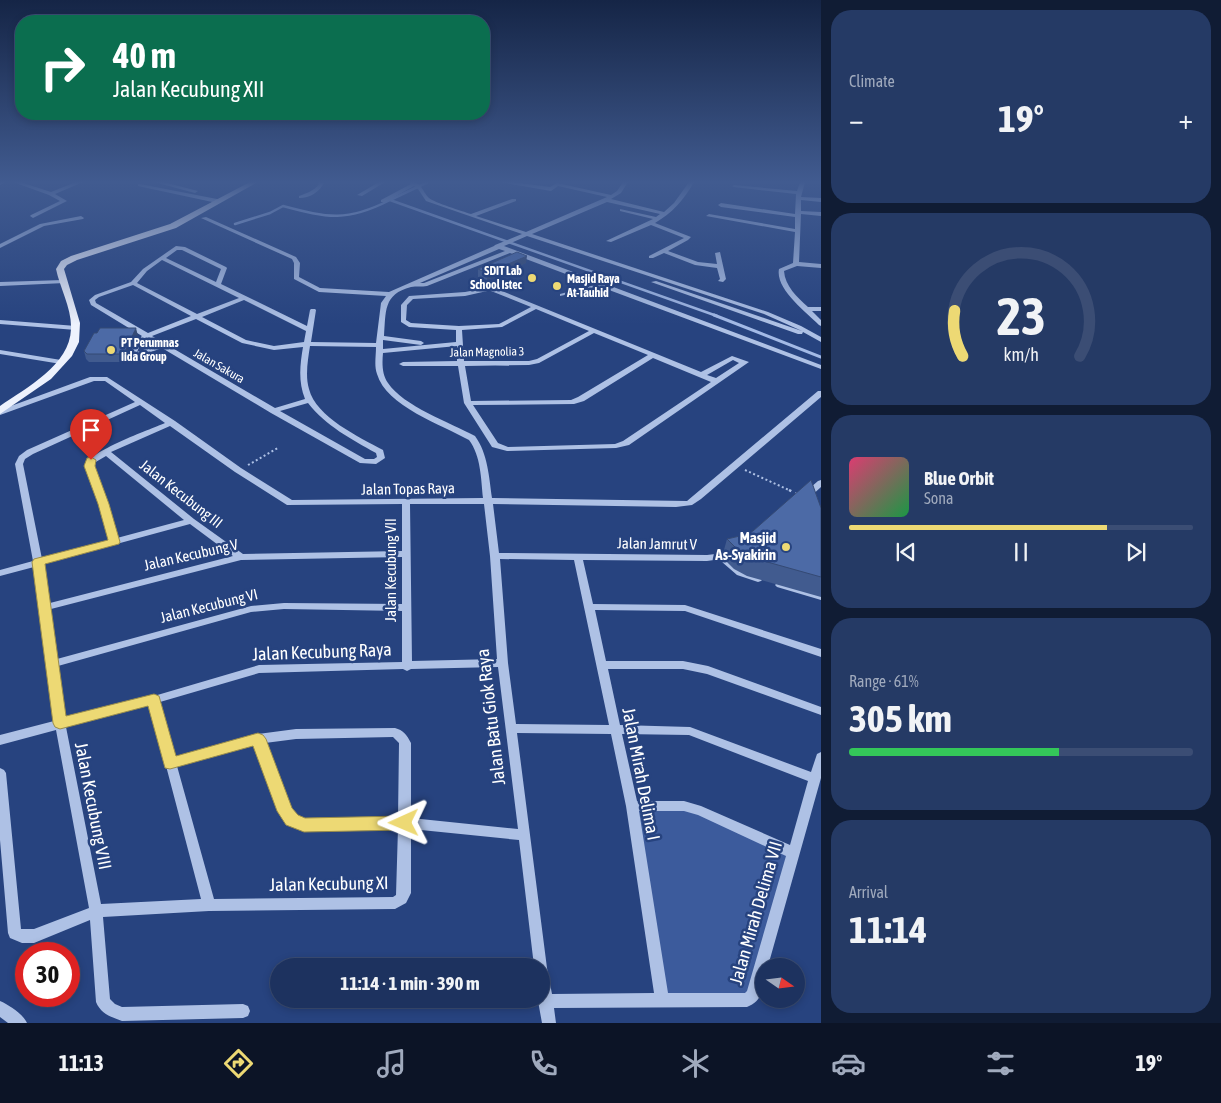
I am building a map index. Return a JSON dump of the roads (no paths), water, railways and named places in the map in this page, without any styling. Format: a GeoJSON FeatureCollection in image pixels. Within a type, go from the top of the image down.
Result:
{"type":"FeatureCollection","features":[{"type":"Feature","properties":{"kind":"main road"},"geometry":{"type":"LineString","coordinates":[[0,412],[45,379],[61,362],[74,342],[76,328],[60,269],[64,263],[74,258],[164,230]]}},
{"type":"Feature","properties":{"kind":"street"},"geometry":{"type":"LineString","coordinates":[[0,246],[31,230]]}},
{"type":"Feature","properties":{"kind":"street"},"geometry":{"type":"LineString","coordinates":[[230,230],[294,258],[297,263],[296,278],[319,290],[390,294],[537,230]]}},
{"type":"Feature","properties":{"kind":"street"},"geometry":{"type":"LineString","coordinates":[[507,230],[775,325],[818,338]]}},
{"type":"Feature","properties":{"kind":"street"},"geometry":{"type":"LineString","coordinates":[[609,241],[635,230]]}},
{"type":"Feature","properties":{"kind":"street"},"geometry":{"type":"LineString","coordinates":[[651,257],[686,239],[688,236],[670,230]]}},
{"type":"Feature","properties":{"kind":"street"},"geometry":{"type":"LineString","coordinates":[[790,230],[797,231],[798,248],[796,264]]}},
{"type":"Feature","properties":{"kind":"street"},"geometry":{"type":"LineString","coordinates":[[499,245],[509,251],[821,367]]}},
{"type":"Feature","properties":{"kind":"street"},"geometry":{"type":"LineString","coordinates":[[218,285],[224,268],[183,248],[176,248],[145,270],[133,283],[244,342],[262,347],[308,344],[460,344]]}},
{"type":"Feature","properties":{"kind":"street"},"geometry":{"type":"LineString","coordinates":[[411,285],[425,286],[509,251]]}},
{"type":"Feature","properties":{"kind":"street"},"geometry":{"type":"LineString","coordinates":[[664,251],[696,264],[720,266]]}},
{"type":"Feature","properties":{"kind":"street"},"geometry":{"type":"LineString","coordinates":[[718,253],[723,279],[721,281]]}},
{"type":"Feature","properties":{"kind":"street"},"geometry":{"type":"LineString","coordinates":[[162,258],[310,330]]}},
{"type":"Feature","properties":{"kind":"street"},"geometry":{"type":"LineString","coordinates":[[821,266],[796,264],[781,270],[780,275],[786,287],[821,324]]}},
{"type":"Feature","properties":{"kind":"street"},"geometry":{"type":"LineString","coordinates":[[0,284],[63,282]]}},
{"type":"Feature","properties":{"kind":"street","name":"Jalan Sakura"},"geometry":{"type":"LineString","coordinates":[[133,283],[97,296],[92,300],[93,304],[161,346],[362,462],[376,462],[381,458],[380,452],[335,426],[309,400]]}},
{"type":"Feature","properties":{"kind":"street"},"geometry":{"type":"LineString","coordinates":[[562,295],[601,285]]}},
{"type":"Feature","properties":{"kind":"street"},"geometry":{"type":"LineString","coordinates":[[536,307],[500,326],[459,328],[404,324],[403,322],[404,305],[411,297],[465,294],[487,289],[536,307],[716,381]]}},
{"type":"Feature","properties":{"kind":"street"},"geometry":{"type":"LineString","coordinates":[[381,345],[384,303],[390,294]]}},
{"type":"Feature","properties":{"kind":"street"},"geometry":{"type":"LineString","coordinates":[[161,346],[140,354],[133,353],[138,342],[146,337],[244,298]]}},
{"type":"Feature","properties":{"kind":"street"},"geometry":{"type":"LineString","coordinates":[[806,309],[821,309]]}},
{"type":"Feature","properties":{"kind":"street"},"geometry":{"type":"LineString","coordinates":[[274,411],[309,400],[303,380],[313,310]]}},
{"type":"Feature","properties":{"kind":"street"},"geometry":{"type":"LineString","coordinates":[[0,322],[76,328]]}},
{"type":"Feature","properties":{"kind":"street"},"geometry":{"type":"LineString","coordinates":[[459,328],[468,403],[496,445],[500,447],[515,449],[616,446],[626,444],[745,361],[732,358],[702,375]]}},
{"type":"Feature","properties":{"kind":"street","name":"Jalan Magnolia 3"},"geometry":{"type":"LineString","coordinates":[[404,364],[539,361],[594,331]]}},
{"type":"Feature","properties":{"kind":"street"},"geometry":{"type":"LineString","coordinates":[[381,345],[435,345]]}},
{"type":"Feature","properties":{"kind":"street","name":"Jalan Batu Giok Raya"},"geometry":{"type":"LineString","coordinates":[[381,345],[380,373],[384,385],[396,398],[472,438],[478,446],[483,464],[495,556],[503,664],[540,958]]}},
{"type":"Feature","properties":{"kind":"street"},"geometry":{"type":"LineString","coordinates":[[0,352],[61,362]]}},
{"type":"Feature","properties":{"kind":"street"},"geometry":{"type":"LineString","coordinates":[[468,403],[571,402],[581,400],[653,355]]}},
{"type":"Feature","properties":{"kind":"street","name":"Jalan Topas Raya"},"geometry":{"type":"LineString","coordinates":[[0,412],[101,378],[107,378],[238,470],[290,503],[488,501],[689,503],[711,487],[821,393]]}},
{"type":"Feature","properties":{"kind":"street","name":"Jalan Kecubung VIII"},"geometry":{"type":"LineString","coordinates":[[141,402],[30,452],[22,458],[19,464],[46,607],[60,723],[96,911],[103,1002],[110,1009],[122,1014],[242,1011]]}},
{"type":"Feature","properties":{"kind":"street"},"geometry":{"type":"LineString","coordinates":[[114,542],[104,504],[89,466],[91,460],[172,423]]}},
{"type":"Feature","properties":{"kind":"street","name":"Jalan Kecubung III"},"geometry":{"type":"LineString","coordinates":[[106,452],[191,521],[241,557]]}},
{"type":"Feature","properties":{"kind":"street"},"geometry":{"type":"LineString","coordinates":[[804,503],[821,483]]}},
{"type":"Feature","properties":{"kind":"street","name":"Jalan Kecubung VII"},"geometry":{"type":"LineString","coordinates":[[406,503],[407,667]]}},
{"type":"Feature","properties":{"kind":"street"},"geometry":{"type":"LineString","coordinates":[[0,573],[191,521]]}},
{"type":"Feature","properties":{"kind":"street","name":"Jalan Kecubung V"},"geometry":{"type":"LineString","coordinates":[[46,607],[241,557],[407,554]]}},
{"type":"Feature","properties":{"kind":"street","name":"Jalan Jamrut V"},"geometry":{"type":"LineString","coordinates":[[495,556],[722,557],[739,554]]}},
{"type":"Feature","properties":{"kind":"street","name":"Jalan Mirah Delima I"},"geometry":{"type":"LineString","coordinates":[[578,556],[632,806],[662,1001]]}},
{"type":"Feature","properties":{"kind":"street"},"geometry":{"type":"LineString","coordinates":[[722,557],[734,569],[747,576],[821,597]]}},
{"type":"Feature","properties":{"kind":"street","name":"Jalan Kecubung VI"},"geometry":{"type":"LineString","coordinates":[[52,664],[251,609],[284,606],[407,608]]}},
{"type":"Feature","properties":{"kind":"street"},"geometry":{"type":"LineString","coordinates":[[588,606],[685,608],[821,653]]}},
{"type":"Feature","properties":{"kind":"street","name":"Jalan Kecubung Raya"},"geometry":{"type":"LineString","coordinates":[[0,740],[154,700],[259,669],[503,664]]}},
{"type":"Feature","properties":{"kind":"street"},"geometry":{"type":"LineString","coordinates":[[601,665],[692,666],[821,711]]}},
{"type":"Feature","properties":{"kind":"street"},"geometry":{"type":"LineString","coordinates":[[154,700],[209,905]]}},
{"type":"Feature","properties":{"kind":"street"},"geometry":{"type":"LineString","coordinates":[[512,728],[690,731],[814,778]]}},
{"type":"Feature","properties":{"kind":"street","name":"Jalan Kecubung XI"},"geometry":{"type":"LineString","coordinates":[[0,773],[15,933],[26,937],[34,936],[96,911],[209,905],[396,903],[402,899],[404,893],[405,743],[401,736],[395,732],[296,734],[258,739],[170,763]]}},
{"type":"Feature","properties":{"kind":"street"},"geometry":{"type":"LineString","coordinates":[[258,739],[285,811],[292,820],[304,825],[404,823],[524,835]]}},
{"type":"Feature","properties":{"kind":"street","name":"Jalan Mirah Delima VII"},"geometry":{"type":"LineString","coordinates":[[550,1002],[747,1000],[753,996],[821,756]]}},
{"type":"Feature","properties":{"kind":"street"},"geometry":{"type":"LineString","coordinates":[[632,806],[684,806],[701,811],[793,854]]}},
{"type":"Feature","properties":{"kind":"street"},"geometry":{"type":"LineString","coordinates":[[0,1008],[20,1023]]}},
{"type":"Feature","properties":{"kind":"street","name":"Jalan Batu Giok Raya"},"geometry":{"type":"LineString","coordinates":[[546,1008],[549,1023]]}},
{"type":"Feature","properties":{"kind":"waterway"},"geometry":{"type":"LineString","coordinates":[[474,230],[717,316]]}},
{"type":"Feature","properties":{"kind":"waterway"},"geometry":{"type":"LineString","coordinates":[[714,315],[821,357]]}},
{"type":"Feature","properties":{"kind":"place","name":"SDIT Lab School Istec"},"geometry":{"type":"Point","coordinates":[532,278]}},
{"type":"Feature","properties":{"kind":"place","name":"Masjid Raya At-Tauhid"},"geometry":{"type":"Point","coordinates":[557,286]}},
{"type":"Feature","properties":{"kind":"place","name":"PT Perumnas Iida Group"},"geometry":{"type":"Point","coordinates":[111,350]}},
{"type":"Feature","properties":{"kind":"place","name":"Masjid As-Syakirin"},"geometry":{"type":"Point","coordinates":[786,547]}}]}
